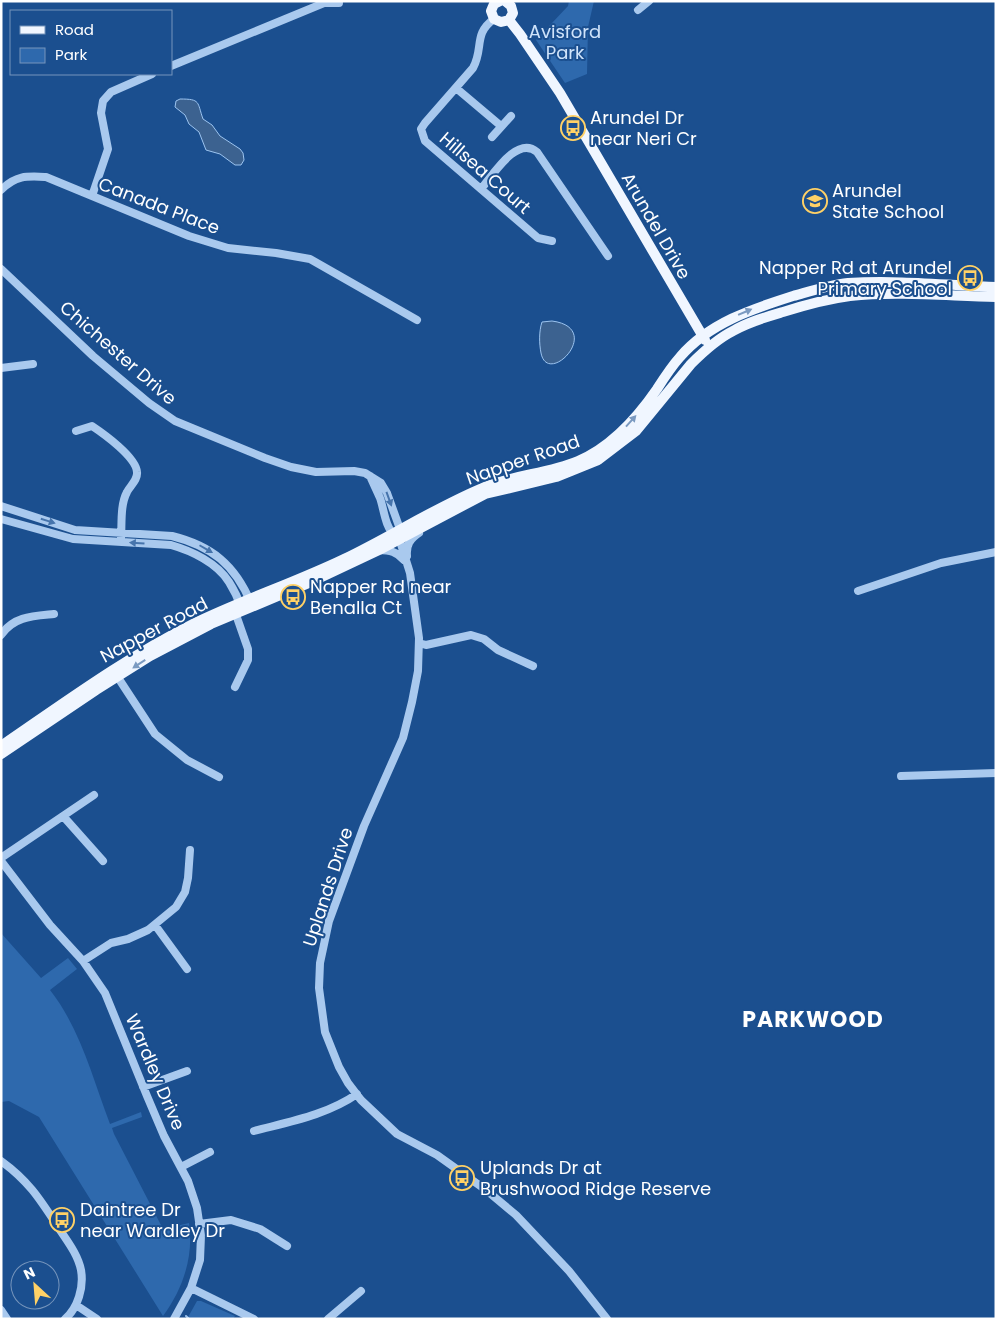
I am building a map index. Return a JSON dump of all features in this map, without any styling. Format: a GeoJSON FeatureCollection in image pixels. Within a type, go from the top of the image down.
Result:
{"type":"FeatureCollection","features":[{"type":"Feature","properties":{"kind":"main road"},"geometry":{"type":"LineString","coordinates":[[496,2],[491,11],[494,18],[501,22],[509,20],[513,13],[511,3]]}},
{"type":"Feature","properties":{"kind":"main road","name":"Arundel Drive"},"geometry":{"type":"LineString","coordinates":[[509,20],[560,93],[710,347]]}},
{"type":"Feature","properties":{"kind":"main road","name":"Napper Road"},"geometry":{"type":"LineString","coordinates":[[242,607],[380,550],[397,534],[484,487],[566,465],[580,460],[603,447],[622,431],[641,410],[678,358],[702,336],[734,317],[755,308],[819,288],[846,283],[996,287]]}},
{"type":"Feature","properties":{"kind":"main road","name":"Napper Road"},"geometry":{"type":"LineString","coordinates":[[1,746],[115,673],[242,607],[485,494],[556,477],[598,460],[636,432],[691,364],[732,331],[747,324],[790,310],[838,298],[883,294],[996,297]]}},
{"type":"Feature","properties":{"kind":"main road","name":"Napper Road"},"geometry":{"type":"LineString","coordinates":[[1,754],[115,673]]}},
{"type":"Feature","properties":{"kind":"street"},"geometry":{"type":"LineString","coordinates":[[638,10],[649,1]]}},
{"type":"Feature","properties":{"kind":"street"},"geometry":{"type":"LineString","coordinates":[[172,66],[324,3],[338,3]]}},
{"type":"Feature","properties":{"kind":"street","name":"Hillsea Court"},"geometry":{"type":"LineString","coordinates":[[494,18],[485,25],[481,32],[478,59],[473,68],[425,123],[421,129],[422,135],[425,141],[538,238],[552,241]]}},
{"type":"Feature","properties":{"kind":"street"},"geometry":{"type":"LineString","coordinates":[[92,196],[108,149],[101,113],[104,101],[111,92],[150,75]]}},
{"type":"Feature","properties":{"kind":"street"},"geometry":{"type":"LineString","coordinates":[[456,88],[501,126]]}},
{"type":"Feature","properties":{"kind":"street"},"geometry":{"type":"LineString","coordinates":[[492,138],[511,116]]}},
{"type":"Feature","properties":{"kind":"street"},"geometry":{"type":"LineString","coordinates":[[481,189],[510,155],[522,148],[531,148],[537,153],[608,256]]}},
{"type":"Feature","properties":{"kind":"street","name":"Canada Place"},"geometry":{"type":"LineString","coordinates":[[1,190],[9,183],[25,176],[46,177],[189,236],[228,248],[310,259],[417,320]]}},
{"type":"Feature","properties":{"kind":"street","name":"Chichester Drive"},"geometry":{"type":"LineString","coordinates":[[1,270],[93,356],[175,421],[291,467],[316,472],[354,471],[370,476],[397,534]]}},
{"type":"Feature","properties":{"kind":"street"},"geometry":{"type":"LineString","coordinates":[[1,368],[33,364]]}},
{"type":"Feature","properties":{"kind":"street"},"geometry":{"type":"LineString","coordinates":[[76,431],[92,426],[104,433],[135,463],[138,474],[126,493],[123,504],[121,537]]}},
{"type":"Feature","properties":{"kind":"street"},"geometry":{"type":"LineString","coordinates":[[1,506],[75,530],[183,548],[204,559],[221,572],[229,581],[242,607],[248,649],[248,660],[235,687]]}},
{"type":"Feature","properties":{"kind":"street"},"geometry":{"type":"LineString","coordinates":[[407,563],[406,550],[412,538],[446,517],[453,510]]}},
{"type":"Feature","properties":{"kind":"street"},"geometry":{"type":"LineString","coordinates":[[1,519],[73,539],[121,537]]}},
{"type":"Feature","properties":{"kind":"street","name":"Uplands Drive"},"geometry":{"type":"LineString","coordinates":[[397,534],[407,563],[419,643],[418,671],[402,738],[364,826],[330,921],[320,963],[319,988],[325,1032],[339,1067],[348,1083],[379,1118],[397,1134],[437,1155],[461,1172],[516,1216],[569,1271],[607,1319]]}},
{"type":"Feature","properties":{"kind":"street"},"geometry":{"type":"LineString","coordinates":[[380,550],[393,551],[399,554],[407,563]]}},
{"type":"Feature","properties":{"kind":"street"},"geometry":{"type":"LineString","coordinates":[[858,591],[941,563],[996,552]]}},
{"type":"Feature","properties":{"kind":"street"},"geometry":{"type":"LineString","coordinates":[[1,634],[16,621],[29,616],[54,614]]}},
{"type":"Feature","properties":{"kind":"street"},"geometry":{"type":"LineString","coordinates":[[419,643],[426,645],[471,635],[484,639],[498,650],[533,666]]}},
{"type":"Feature","properties":{"kind":"street"},"geometry":{"type":"LineString","coordinates":[[115,673],[155,734],[187,760],[219,778]]}},
{"type":"Feature","properties":{"kind":"street"},"geometry":{"type":"LineString","coordinates":[[901,776],[996,773]]}},
{"type":"Feature","properties":{"kind":"street"},"geometry":{"type":"LineString","coordinates":[[1,860],[94,795]]}},
{"type":"Feature","properties":{"kind":"street"},"geometry":{"type":"LineString","coordinates":[[63,816],[103,862]]}},
{"type":"Feature","properties":{"kind":"street"},"geometry":{"type":"LineString","coordinates":[[83,961],[111,943],[128,939],[148,930],[176,907],[185,892],[190,850]]}},
{"type":"Feature","properties":{"kind":"street","name":"Wardley Drive"},"geometry":{"type":"LineString","coordinates":[[1,860],[50,925],[83,961],[105,993],[164,1136],[188,1181],[194,1198],[201,1235],[200,1260],[191,1288],[174,1319]]}},
{"type":"Feature","properties":{"kind":"street"},"geometry":{"type":"LineString","coordinates":[[155,925],[187,969]]}},
{"type":"Feature","properties":{"kind":"street"},"geometry":{"type":"LineString","coordinates":[[143,1086],[187,1071]]}},
{"type":"Feature","properties":{"kind":"street"},"geometry":{"type":"LineString","coordinates":[[254,1131],[318,1114],[342,1104],[357,1094]]}},
{"type":"Feature","properties":{"kind":"street"},"geometry":{"type":"LineString","coordinates":[[181,1167],[210,1152]]}},
{"type":"Feature","properties":{"kind":"street"},"geometry":{"type":"LineString","coordinates":[[1,1160],[24,1179],[39,1196],[74,1251],[81,1271],[81,1289],[76,1306],[65,1319]]}},
{"type":"Feature","properties":{"kind":"street"},"geometry":{"type":"LineString","coordinates":[[199,1224],[231,1220],[260,1229],[287,1246]]}},
{"type":"Feature","properties":{"kind":"street"},"geometry":{"type":"LineString","coordinates":[[191,1288],[254,1319]]}},
{"type":"Feature","properties":{"kind":"street"},"geometry":{"type":"LineString","coordinates":[[328,1319],[361,1291]]}},
{"type":"Feature","properties":{"kind":"street"},"geometry":{"type":"LineString","coordinates":[[76,1306],[98,1319]]}},
{"type":"Feature","properties":{"kind":"street"},"geometry":{"type":"LineString","coordinates":[[1,1310],[7,1319]]}},
{"type":"Feature","properties":{"kind":"green space","name":"Avisford Park"},"geometry":{"type":"Polygon","coordinates":[[[569,1],[594,1],[588,27],[587,74],[565,83],[536,40],[568,6],[569,1]]]}},
{"type":"Feature","properties":{"kind":"green space"},"geometry":{"type":"Polygon","coordinates":[[[1,933],[41,978],[68,958],[77,969],[50,990],[78,1037],[110,1124],[141,1112],[142,1117],[112,1128],[163,1229],[189,1223],[190,1248],[185,1272],[176,1295],[163,1316],[39,1117],[9,1101],[1,1102],[1,933]]]}},
{"type":"Feature","properties":{"kind":"green space"},"geometry":{"type":"Polygon","coordinates":[[[197,1301],[235,1316],[233,1319],[187,1319],[197,1301]]]}},
{"type":"Feature","properties":{"kind":"shaded area"},"geometry":{"type":"Polygon","coordinates":[[[180,99],[195,101],[199,105],[203,119],[212,125],[220,136],[240,149],[244,160],[241,165],[235,165],[220,154],[206,150],[199,132],[189,124],[185,115],[175,107],[176,101],[180,99]]]}},
{"type":"Feature","properties":{"kind":"shaded area"},"geometry":{"type":"Polygon","coordinates":[[[552,321],[567,326],[574,334],[574,343],[569,353],[562,360],[553,364],[546,362],[541,353],[540,341],[542,322],[552,321]]]}},
{"type":"Feature","properties":{"kind":"waterway"},"geometry":{"type":"LineString","coordinates":[[186,1316],[189,1319]]}},
{"type":"Feature","properties":{"kind":"place","name":"Arundel Dr near Neri Cr"},"geometry":{"type":"Point","coordinates":[573,128]}},
{"type":"Feature","properties":{"kind":"place","name":"Arundel State School"},"geometry":{"type":"Point","coordinates":[815,201]}},
{"type":"Feature","properties":{"kind":"place","name":"Napper Rd at Arundel Primary School"},"geometry":{"type":"Point","coordinates":[970,278]}},
{"type":"Feature","properties":{"kind":"place","name":"Napper Rd near Benalla Ct"},"geometry":{"type":"Point","coordinates":[293,597]}},
{"type":"Feature","properties":{"kind":"place","name":"Uplands Dr at Brushwood Ridge Reserve"},"geometry":{"type":"Point","coordinates":[462,1178]}},
{"type":"Feature","properties":{"kind":"place","name":"Daintree Dr near Wardley Dr"},"geometry":{"type":"Point","coordinates":[62,1220]}},
{"type":"Feature","properties":{"kind":"district","name":"PARKWOOD"},"geometry":{"type":"Point","coordinates":[813,1019]}}]}
